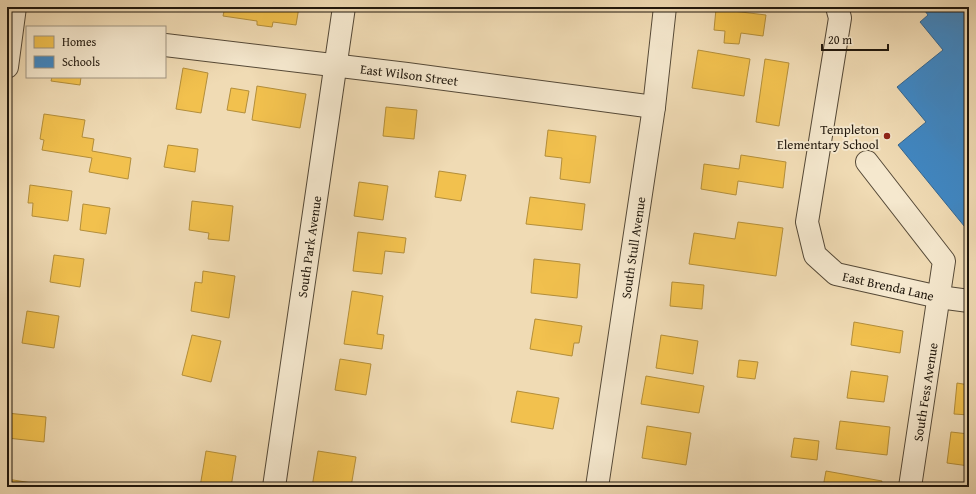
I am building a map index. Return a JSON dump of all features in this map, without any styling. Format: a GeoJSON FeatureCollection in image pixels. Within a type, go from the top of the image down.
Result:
{"type":"FeatureCollection","features":[{"type":"Feature","properties":{"kind":"street","name":"South Park Avenue"},"geometry":{"type":"LineString","coordinates":[[274,487],[344,7]]}},
{"type":"Feature","properties":{"kind":"street","name":"South Stull Avenue"},"geometry":{"type":"LineString","coordinates":[[597,487],[654,108],[665,7]]}},
{"type":"Feature","properties":{"kind":"street","name":"East Brenda Lane"},"geometry":{"type":"LineString","coordinates":[[837,7],[840,18],[807,222],[815,255],[836,274],[939,297],[969,301]]}},
{"type":"Feature","properties":{"kind":"street"},"geometry":{"type":"LineString","coordinates":[[7,67],[18,21]]}},
{"type":"Feature","properties":{"kind":"street","name":"East Wilson Street"},"geometry":{"type":"LineString","coordinates":[[166,45],[336,65],[654,108]]}},
{"type":"Feature","properties":{"kind":"street","name":"South Fess Avenue"},"geometry":{"type":"LineString","coordinates":[[867,162],[944,261],[910,487]]}},
{"type":"Feature","properties":{"kind":"building: Homes"},"geometry":{"type":"Polygon","coordinates":[[[225,7],[299,7],[296,25],[273,22],[272,27],[257,25],[257,21],[223,16],[225,7]]]}},
{"type":"Feature","properties":{"kind":"building: Homes"},"geometry":{"type":"Polygon","coordinates":[[[716,9],[766,15],[763,36],[741,33],[739,44],[724,43],[725,31],[714,30],[716,9]]]}},
{"type":"Feature","properties":{"kind":"building: Homes"},"geometry":{"type":"Polygon","coordinates":[[[698,50],[750,59],[744,96],[692,88],[698,50]]]}},
{"type":"Feature","properties":{"kind":"building: Homes"},"geometry":{"type":"Polygon","coordinates":[[[765,59],[789,63],[779,126],[756,122],[765,59]]]}},
{"type":"Feature","properties":{"kind":"building: Homes"},"geometry":{"type":"Polygon","coordinates":[[[183,68],[208,73],[201,113],[176,109],[183,68]]]}},
{"type":"Feature","properties":{"kind":"building: Homes"},"geometry":{"type":"Polygon","coordinates":[[[52,78],[81,78],[80,85],[51,81],[52,78]]]}},
{"type":"Feature","properties":{"kind":"building: Homes"},"geometry":{"type":"Polygon","coordinates":[[[257,86],[306,94],[300,128],[252,120],[257,86]]]}},
{"type":"Feature","properties":{"kind":"building: Homes"},"geometry":{"type":"Polygon","coordinates":[[[231,88],[249,91],[245,113],[227,110],[231,88]]]}},
{"type":"Feature","properties":{"kind":"building: Homes"},"geometry":{"type":"Polygon","coordinates":[[[386,107],[417,110],[414,139],[383,136],[386,107]]]}},
{"type":"Feature","properties":{"kind":"building: Homes"},"geometry":{"type":"Polygon","coordinates":[[[44,114],[85,120],[82,137],[94,139],[92,151],[131,158],[128,179],[89,172],[92,158],[42,150],[44,140],[40,139],[44,114]]]}},
{"type":"Feature","properties":{"kind":"building: Homes"},"geometry":{"type":"Polygon","coordinates":[[[548,130],[596,136],[590,183],[560,179],[562,158],[545,156],[548,130]]]}},
{"type":"Feature","properties":{"kind":"building: Homes"},"geometry":{"type":"Polygon","coordinates":[[[168,145],[198,149],[195,172],[164,167],[168,145]]]}},
{"type":"Feature","properties":{"kind":"building: Homes"},"geometry":{"type":"Polygon","coordinates":[[[741,155],[786,162],[783,188],[738,181],[736,195],[701,189],[704,164],[739,169],[741,155]]]}},
{"type":"Feature","properties":{"kind":"building: Homes"},"geometry":{"type":"Polygon","coordinates":[[[439,171],[466,175],[461,201],[435,197],[439,171]]]}},
{"type":"Feature","properties":{"kind":"building: Homes"},"geometry":{"type":"Polygon","coordinates":[[[359,182],[388,186],[383,220],[354,216],[359,182]]]}},
{"type":"Feature","properties":{"kind":"building: Homes"},"geometry":{"type":"Polygon","coordinates":[[[30,185],[72,191],[68,221],[32,216],[33,203],[28,203],[30,185]]]}},
{"type":"Feature","properties":{"kind":"building: Homes"},"geometry":{"type":"Polygon","coordinates":[[[530,197],[585,204],[582,230],[526,224],[530,197]]]}},
{"type":"Feature","properties":{"kind":"building: Homes"},"geometry":{"type":"Polygon","coordinates":[[[192,201],[233,206],[229,241],[208,239],[209,233],[189,230],[192,201]]]}},
{"type":"Feature","properties":{"kind":"building: Homes"},"geometry":{"type":"Polygon","coordinates":[[[83,204],[110,208],[106,234],[80,230],[83,204]]]}},
{"type":"Feature","properties":{"kind":"building: Homes"},"geometry":{"type":"Polygon","coordinates":[[[738,222],[783,228],[776,276],[689,264],[694,233],[735,239],[738,222]]]}},
{"type":"Feature","properties":{"kind":"building: Homes"},"geometry":{"type":"Polygon","coordinates":[[[358,232],[406,238],[404,253],[385,251],[382,274],[353,271],[358,232]]]}},
{"type":"Feature","properties":{"kind":"building: Homes"},"geometry":{"type":"Polygon","coordinates":[[[54,255],[84,259],[80,287],[50,282],[54,255]]]}},
{"type":"Feature","properties":{"kind":"building: Homes"},"geometry":{"type":"Polygon","coordinates":[[[534,259],[580,264],[577,298],[531,293],[534,259]]]}},
{"type":"Feature","properties":{"kind":"building: Homes"},"geometry":{"type":"Polygon","coordinates":[[[203,271],[235,276],[229,318],[191,311],[195,282],[202,283],[203,271]]]}},
{"type":"Feature","properties":{"kind":"building: Homes"},"geometry":{"type":"Polygon","coordinates":[[[672,282],[704,285],[702,309],[670,306],[672,282]]]}},
{"type":"Feature","properties":{"kind":"building: Homes"},"geometry":{"type":"Polygon","coordinates":[[[352,291],[383,296],[377,334],[384,335],[382,349],[344,344],[352,291]]]}},
{"type":"Feature","properties":{"kind":"building: Homes"},"geometry":{"type":"Polygon","coordinates":[[[27,311],[59,316],[54,348],[22,343],[27,311]]]}},
{"type":"Feature","properties":{"kind":"building: Homes"},"geometry":{"type":"Polygon","coordinates":[[[535,319],[582,326],[579,343],[574,343],[572,356],[530,349],[535,319]]]}},
{"type":"Feature","properties":{"kind":"building: Homes"},"geometry":{"type":"Polygon","coordinates":[[[854,322],[903,331],[900,353],[851,345],[854,322]]]}},
{"type":"Feature","properties":{"kind":"building: Homes"},"geometry":{"type":"Polygon","coordinates":[[[192,335],[221,341],[211,382],[182,375],[192,335]]]}},
{"type":"Feature","properties":{"kind":"building: Homes"},"geometry":{"type":"Polygon","coordinates":[[[661,335],[698,341],[693,374],[656,368],[661,335]]]}},
{"type":"Feature","properties":{"kind":"building: Homes"},"geometry":{"type":"Polygon","coordinates":[[[340,359],[371,364],[366,395],[335,390],[340,359]]]}},
{"type":"Feature","properties":{"kind":"building: Homes"},"geometry":{"type":"Polygon","coordinates":[[[739,360],[758,362],[755,379],[737,377],[739,360]]]}},
{"type":"Feature","properties":{"kind":"building: Homes"},"geometry":{"type":"Polygon","coordinates":[[[851,371],[888,376],[884,402],[847,398],[851,371]]]}},
{"type":"Feature","properties":{"kind":"building: Homes"},"geometry":{"type":"Polygon","coordinates":[[[646,376],[704,386],[699,413],[641,404],[646,376]]]}},
{"type":"Feature","properties":{"kind":"building: Homes"},"geometry":{"type":"Polygon","coordinates":[[[957,383],[969,385],[969,415],[954,414],[957,383]]]}},
{"type":"Feature","properties":{"kind":"building: Homes"},"geometry":{"type":"Polygon","coordinates":[[[517,391],[559,398],[553,429],[511,422],[517,391]]]}},
{"type":"Feature","properties":{"kind":"building: Homes"},"geometry":{"type":"Polygon","coordinates":[[[7,413],[46,417],[44,442],[7,438],[7,413]]]}},
{"type":"Feature","properties":{"kind":"building: Homes"},"geometry":{"type":"Polygon","coordinates":[[[840,421],[890,427],[887,455],[836,449],[840,421]]]}},
{"type":"Feature","properties":{"kind":"building: Homes"},"geometry":{"type":"Polygon","coordinates":[[[647,426],[691,433],[686,465],[642,458],[647,426]]]}},
{"type":"Feature","properties":{"kind":"building: Homes"},"geometry":{"type":"Polygon","coordinates":[[[951,432],[969,434],[969,466],[947,463],[951,432]]]}},
{"type":"Feature","properties":{"kind":"building: Homes"},"geometry":{"type":"Polygon","coordinates":[[[794,438],[819,441],[817,460],[791,457],[794,438]]]}},
{"type":"Feature","properties":{"kind":"building: Homes"},"geometry":{"type":"Polygon","coordinates":[[[206,451],[236,456],[231,487],[200,487],[206,451]]]}},
{"type":"Feature","properties":{"kind":"building: Homes"},"geometry":{"type":"Polygon","coordinates":[[[318,451],[356,457],[351,487],[312,487],[318,451]]]}},
{"type":"Feature","properties":{"kind":"building: Homes"},"geometry":{"type":"Polygon","coordinates":[[[826,471],[882,481],[881,487],[823,487],[826,471]]]}},
{"type":"Feature","properties":{"kind":"building: Homes"},"geometry":{"type":"Polygon","coordinates":[[[7,479],[32,483],[31,487],[7,487],[7,479]]]}},
{"type":"Feature","properties":{"kind":"building: Homes"},"geometry":{"type":"Polygon","coordinates":[[[524,484],[544,487],[524,487],[524,484]]]}},
{"type":"Feature","properties":{"kind":"building: Homes"},"geometry":{"type":"Polygon","coordinates":[[[952,484],[969,486],[969,487],[951,487],[952,484]]]}},
{"type":"Feature","properties":{"kind":"building: Schools"},"geometry":{"type":"Polygon","coordinates":[[[922,7],[969,7],[969,232],[898,145],[926,122],[897,87],[943,50],[920,22],[928,15],[922,7]]]}},
{"type":"Feature","properties":{"kind":"place","name":"Templeton Elementary School"},"geometry":{"type":"Point","coordinates":[887,136]}}]}
